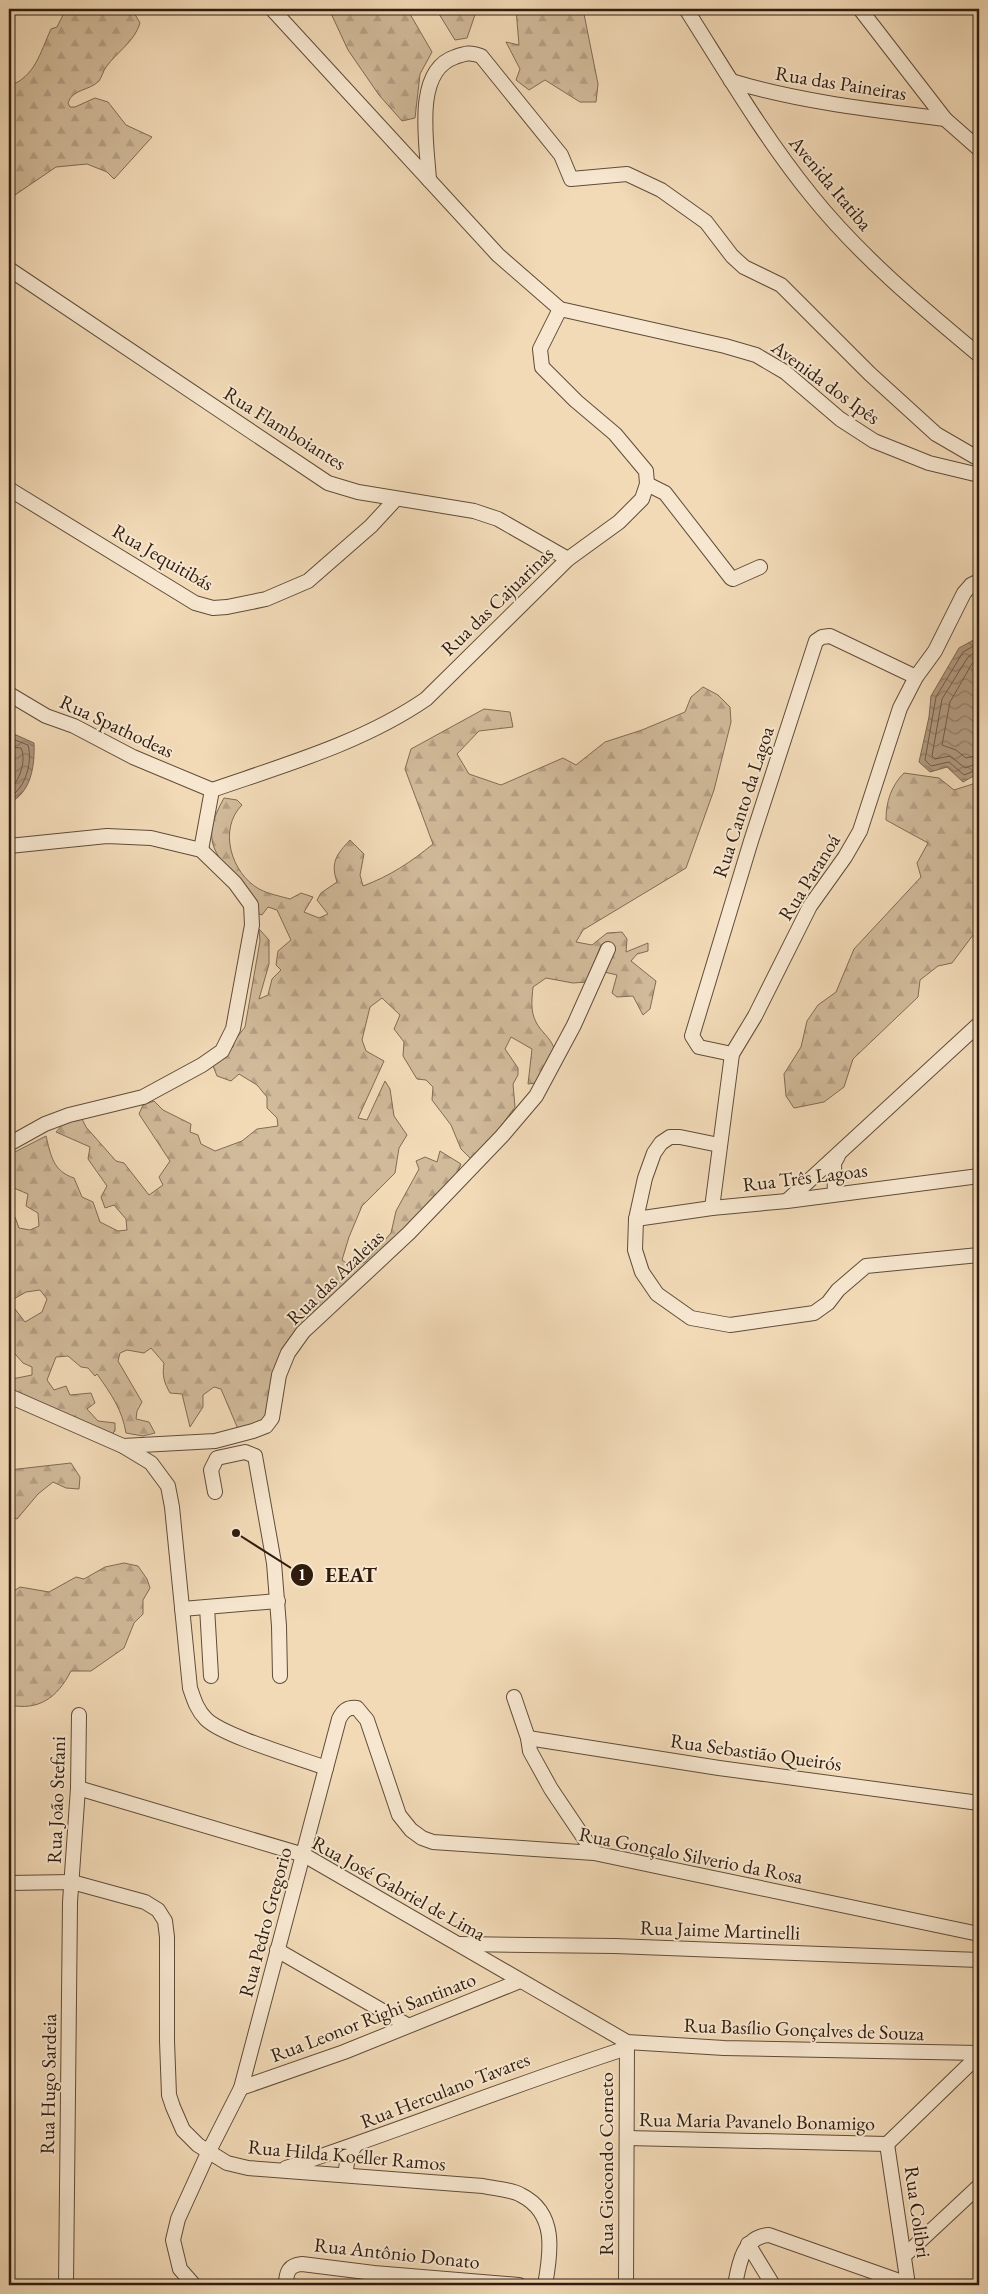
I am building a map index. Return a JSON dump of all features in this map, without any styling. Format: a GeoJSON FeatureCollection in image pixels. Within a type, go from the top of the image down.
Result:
{"type":"FeatureCollection","features":[{"type":"Feature","properties":{"kind":"street"},"geometry":{"type":"LineString","coordinates":[[272,9],[498,255],[560,309],[540,349],[542,366],[576,401],[615,434],[646,471],[647,484],[665,493],[731,578],[741,578],[760,566]]}},
{"type":"Feature","properties":{"kind":"street","name":"Avenida Itatiba"},"geometry":{"type":"LineString","coordinates":[[686,9],[769,139],[812,196],[855,244],[979,355]]}},
{"type":"Feature","properties":{"kind":"street"},"geometry":{"type":"LineString","coordinates":[[860,9],[945,119],[979,149]]}},
{"type":"Feature","properties":{"kind":"street"},"geometry":{"type":"LineString","coordinates":[[429,180],[428,90],[433,74],[447,60],[470,52],[481,56],[561,155],[571,179],[627,174],[662,190],[706,222],[732,256],[744,267],[781,285],[870,374],[936,434],[979,459]]}},
{"type":"Feature","properties":{"kind":"street","name":"Rua das Paineiras"},"geometry":{"type":"LineString","coordinates":[[731,81],[760,90],[878,111],[945,119]]}},
{"type":"Feature","properties":{"kind":"street","name":"Rua Flamboiantes"},"geometry":{"type":"LineString","coordinates":[[9,269],[328,483],[395,500],[474,511],[498,519],[568,559]]}},
{"type":"Feature","properties":{"kind":"street","name":"Avenida dos Ipês"},"geometry":{"type":"LineString","coordinates":[[560,309],[725,346],[756,355],[785,372],[840,419],[874,441],[929,463],[979,476]]}},
{"type":"Feature","properties":{"kind":"street","name":"Rua das Cajuarinas"},"geometry":{"type":"LineString","coordinates":[[212,790],[318,753],[399,717],[426,699],[568,559],[618,522],[642,499],[647,484]]}},
{"type":"Feature","properties":{"kind":"street","name":"Rua Jequitibás"},"geometry":{"type":"LineString","coordinates":[[9,489],[195,603],[213,608],[266,599],[308,581],[371,526],[395,500]]}},
{"type":"Feature","properties":{"kind":"street","name":"Rua Paranoá"},"geometry":{"type":"LineString","coordinates":[[712,1208],[732,1054],[755,1016],[810,906],[846,856],[860,831],[900,708],[916,677],[935,651],[964,593],[971,585],[979,581]]}},
{"type":"Feature","properties":{"kind":"street","name":"Rua Canto da Lagoa"},"geometry":{"type":"LineString","coordinates":[[732,1054],[699,1047],[692,1036],[751,841],[816,642],[822,637],[830,636],[916,677]]}},
{"type":"Feature","properties":{"kind":"street","name":"Rua Spathodeas"},"geometry":{"type":"LineString","coordinates":[[9,694],[46,716],[74,726],[133,757],[212,790]]}},
{"type":"Feature","properties":{"kind":"street"},"geometry":{"type":"LineString","coordinates":[[201,850],[212,790]]}},
{"type":"Feature","properties":{"kind":"street"},"geometry":{"type":"LineString","coordinates":[[9,846],[107,836],[151,838],[201,850],[236,883],[251,905],[252,925],[233,1029],[222,1051],[202,1065],[143,1097],[69,1115],[45,1124],[9,1144]]}},
{"type":"Feature","properties":{"kind":"street","name":"Rua das Azaleias"},"geometry":{"type":"LineString","coordinates":[[9,1396],[123,1446],[215,1441],[266,1426],[274,1412],[279,1375],[288,1353],[303,1332],[409,1233],[502,1136],[536,1096],[574,1025],[608,949]]}},
{"type":"Feature","properties":{"kind":"street"},"geometry":{"type":"LineString","coordinates":[[787,1201],[979,1024]]}},
{"type":"Feature","properties":{"kind":"street"},"geometry":{"type":"LineString","coordinates":[[719,1145],[680,1137],[670,1137],[661,1143],[654,1153],[645,1178],[636,1219],[635,1250],[642,1272],[657,1294],[691,1318],[722,1324],[814,1313],[828,1303],[838,1290],[866,1266],[979,1254]]}},
{"type":"Feature","properties":{"kind":"street"},"geometry":{"type":"LineString","coordinates":[[835,1193],[834,1163],[841,1151]]}},
{"type":"Feature","properties":{"kind":"street","name":"Rua Três Lagoas"},"geometry":{"type":"LineString","coordinates":[[636,1219],[979,1176]]}},
{"type":"Feature","properties":{"kind":"street"},"geometry":{"type":"LineString","coordinates":[[123,1446],[151,1463],[168,1486],[172,1507],[190,1688],[196,1706],[206,1718],[222,1730],[326,1768]]}},
{"type":"Feature","properties":{"kind":"street"},"geometry":{"type":"LineString","coordinates":[[215,1492],[211,1470],[217,1458],[245,1452],[255,1456],[273,1554],[278,1601],[280,1676]]}},
{"type":"Feature","properties":{"kind":"street"},"geometry":{"type":"LineString","coordinates":[[182,1609],[278,1601]]}},
{"type":"Feature","properties":{"kind":"street"},"geometry":{"type":"LineString","coordinates":[[207,1607],[211,1676]]}},
{"type":"Feature","properties":{"kind":"street"},"geometry":{"type":"LineString","coordinates":[[514,1697],[528,1738],[530,1752],[550,1789],[594,1853]]}},
{"type":"Feature","properties":{"kind":"street","name":"Rua Pedro Gregorio"},"geometry":{"type":"LineString","coordinates":[[208,2153],[241,2088],[339,1720],[344,1711],[351,1707],[357,1708]]}},
{"type":"Feature","properties":{"kind":"street","name":"Rua Gonçalo Silverio da Rosa"},"geometry":{"type":"LineString","coordinates":[[357,1708],[367,1720],[399,1815],[411,1830],[422,1838],[433,1842],[496,1848],[594,1853],[979,1934]]}},
{"type":"Feature","properties":{"kind":"street","name":"Rua João Stefani"},"geometry":{"type":"LineString","coordinates":[[9,1883],[72,1882],[78,1788],[79,1715]]}},
{"type":"Feature","properties":{"kind":"street","name":"Rua Sebastião Queirós"},"geometry":{"type":"LineString","coordinates":[[528,1738],[719,1768],[979,1803]]}},
{"type":"Feature","properties":{"kind":"street","name":"Rua José Gabriel de Lima"},"geometry":{"type":"LineString","coordinates":[[78,1788],[304,1856],[458,1944],[627,2045]]}},
{"type":"Feature","properties":{"kind":"street","name":"Rua Hilda Koeller Ramos"},"geometry":{"type":"LineString","coordinates":[[72,1882],[145,1902],[158,1910],[165,1921],[167,1937],[169,2095],[183,2130],[208,2153],[227,2163],[279,2171],[483,2186],[520,2194],[537,2205],[548,2226],[550,2253],[545,2285]]}},
{"type":"Feature","properties":{"kind":"street","name":"Rua Hugo Sardeia"},"geometry":{"type":"LineString","coordinates":[[66,2285],[72,1882]]}},
{"type":"Feature","properties":{"kind":"street","name":"Rua Jaime Martinelli"},"geometry":{"type":"LineString","coordinates":[[458,1944],[625,1946],[979,1960]]}},
{"type":"Feature","properties":{"kind":"street"},"geometry":{"type":"LineString","coordinates":[[277,1950],[406,2025]]}},
{"type":"Feature","properties":{"kind":"street","name":"Rua Leonor Righi Santinato"},"geometry":{"type":"LineString","coordinates":[[241,2088],[344,2052],[406,2025],[520,1981]]}},
{"type":"Feature","properties":{"kind":"street","name":"Rua Basílio Gonçalves de Souza"},"geometry":{"type":"LineString","coordinates":[[627,2045],[979,2054]]}},
{"type":"Feature","properties":{"kind":"street","name":"Rua Giocondo Corneto"},"geometry":{"type":"LineString","coordinates":[[626,2285],[627,2045]]}},
{"type":"Feature","properties":{"kind":"street","name":"Rua Herculano Tavares"},"geometry":{"type":"LineString","coordinates":[[279,2171],[355,2146],[627,2045]]}},
{"type":"Feature","properties":{"kind":"street"},"geometry":{"type":"LineString","coordinates":[[887,2144],[979,2054]]}},
{"type":"Feature","properties":{"kind":"street","name":"Rua Maria Pavanelo Bonamigo"},"geometry":{"type":"LineString","coordinates":[[627,2138],[887,2144]]}},
{"type":"Feature","properties":{"kind":"street","name":"Rua Colibri"},"geometry":{"type":"LineString","coordinates":[[887,2144],[908,2285]]}},
{"type":"Feature","properties":{"kind":"street"},"geometry":{"type":"LineString","coordinates":[[345,2175],[345,2165],[355,2146]]}},
{"type":"Feature","properties":{"kind":"street"},"geometry":{"type":"LineString","coordinates":[[194,2285],[180,2269],[173,2240],[178,2219],[208,2153]]}},
{"type":"Feature","properties":{"kind":"street"},"geometry":{"type":"LineString","coordinates":[[904,2256],[979,2186]]}},
{"type":"Feature","properties":{"kind":"street"},"geometry":{"type":"LineString","coordinates":[[735,2285],[741,2256],[748,2244],[759,2236],[775,2236],[908,2285]]}},
{"type":"Feature","properties":{"kind":"street"},"geometry":{"type":"LineString","coordinates":[[748,2244],[773,2285]]}},
{"type":"Feature","properties":{"kind":"street","name":"Rua Antônio Donato"},"geometry":{"type":"LineString","coordinates":[[286,2285],[288,2270],[293,2265],[302,2264],[374,2279],[520,2285]]}},
{"type":"Feature","properties":{"kind":"green space"},"geometry":{"type":"Polygon","coordinates":[[[66,9],[132,9],[140,23],[130,41],[106,67],[99,81],[73,95],[68,103],[70,107],[75,107],[95,98],[108,102],[126,125],[152,137],[114,179],[107,172],[87,164],[56,167],[9,199],[9,86],[25,77],[31,70],[40,55],[51,29],[57,27],[66,9]]]}},
{"type":"Feature","properties":{"kind":"green space"},"geometry":{"type":"Polygon","coordinates":[[[329,9],[420,9],[410,14],[432,52],[420,74],[415,118],[402,121],[379,95],[348,50],[329,9]]]}},
{"type":"Feature","properties":{"kind":"green space"},"geometry":{"type":"Polygon","coordinates":[[[436,9],[477,9],[467,38],[455,40],[436,9]]]}},
{"type":"Feature","properties":{"kind":"green space"},"geometry":{"type":"Polygon","coordinates":[[[516,9],[583,9],[598,84],[596,102],[580,102],[545,80],[529,90],[516,80],[520,69],[506,42],[519,45],[516,9]]]}},
{"type":"Feature","properties":{"kind":"green space"},"geometry":{"type":"Polygon","coordinates":[[[703,687],[718,695],[730,707],[731,722],[714,790],[686,868],[583,930],[576,942],[592,945],[607,933],[622,932],[627,939],[626,952],[648,943],[648,951],[637,954],[631,961],[656,981],[650,1009],[643,1015],[633,996],[617,997],[612,993],[617,975],[604,972],[608,943],[601,945],[587,982],[573,983],[546,978],[533,987],[532,1004],[534,1018],[554,1048],[535,1083],[528,1084],[532,1049],[511,1037],[505,1049],[518,1068],[518,1075],[513,1084],[515,1107],[496,1133],[471,1159],[461,1149],[451,1125],[432,1100],[433,1087],[426,1080],[417,1079],[403,1056],[404,1042],[394,1029],[400,1015],[382,998],[370,1007],[362,1040],[366,1051],[384,1061],[358,1118],[367,1120],[385,1081],[390,1089],[394,1116],[407,1135],[399,1148],[395,1173],[362,1206],[342,1260],[352,1267],[365,1262],[391,1233],[396,1211],[419,1169],[416,1161],[425,1157],[437,1162],[440,1151],[461,1164],[455,1178],[290,1341],[265,1419],[245,1430],[238,1429],[221,1389],[214,1387],[203,1395],[203,1407],[190,1427],[182,1394],[170,1393],[164,1379],[164,1363],[151,1348],[144,1353],[127,1350],[120,1353],[118,1361],[142,1402],[137,1411],[136,1419],[149,1422],[155,1433],[143,1436],[126,1433],[119,1409],[97,1374],[95,1376],[88,1368],[81,1367],[68,1356],[56,1357],[47,1380],[54,1390],[66,1386],[70,1395],[91,1393],[95,1403],[87,1409],[98,1421],[115,1423],[115,1431],[111,1435],[9,1391],[9,1377],[12,1379],[32,1375],[32,1367],[23,1363],[9,1347],[9,1332],[14,1326],[9,1307],[15,1309],[25,1322],[42,1312],[47,1299],[40,1290],[26,1292],[12,1300],[9,1298],[9,1212],[15,1217],[19,1228],[30,1230],[39,1226],[38,1213],[26,1206],[28,1194],[9,1186],[9,1155],[46,1136],[57,1167],[74,1178],[82,1197],[93,1202],[100,1222],[118,1231],[127,1230],[126,1219],[114,1205],[105,1208],[101,1197],[107,1186],[88,1159],[90,1147],[56,1132],[64,1123],[82,1119],[86,1127],[116,1161],[124,1163],[149,1195],[163,1185],[159,1177],[170,1161],[139,1114],[143,1105],[154,1101],[163,1110],[191,1124],[190,1132],[198,1135],[201,1144],[215,1151],[242,1141],[257,1129],[278,1126],[277,1118],[267,1108],[267,1097],[257,1085],[239,1074],[231,1081],[217,1076],[213,1066],[233,1047],[235,1040],[245,1027],[260,941],[259,929],[269,940],[269,964],[259,999],[268,995],[272,979],[281,970],[276,965],[278,951],[291,940],[277,910],[268,907],[262,915],[259,914],[254,900],[218,856],[212,837],[212,826],[224,798],[237,800],[242,805],[235,815],[229,838],[235,862],[241,872],[249,882],[266,892],[290,899],[301,893],[313,897],[304,912],[319,918],[328,914],[317,900],[321,893],[337,882],[334,869],[336,859],[350,840],[364,854],[360,875],[363,886],[400,868],[433,844],[405,769],[411,749],[484,709],[510,712],[513,727],[479,731],[457,754],[469,774],[501,785],[563,758],[576,765],[605,742],[642,730],[685,712],[691,697],[703,687]]]}},
{"type":"Feature","properties":{"kind":"green space"},"geometry":{"type":"Polygon","coordinates":[[[904,773],[939,778],[954,790],[979,782],[979,927],[952,963],[938,966],[920,980],[918,997],[853,1059],[844,1087],[824,1102],[794,1108],[786,1096],[784,1074],[801,1047],[807,1021],[818,1005],[836,992],[854,949],[921,877],[917,863],[928,843],[886,820],[890,795],[904,773]]]}},
{"type":"Feature","properties":{"kind":"green space"},"geometry":{"type":"Polygon","coordinates":[[[71,1463],[80,1477],[79,1489],[66,1488],[53,1482],[38,1494],[17,1519],[9,1516],[9,1470],[71,1463]]]}},
{"type":"Feature","properties":{"kind":"green space"},"geometry":{"type":"Polygon","coordinates":[[[124,1563],[138,1566],[147,1579],[150,1588],[143,1600],[143,1614],[134,1623],[124,1648],[91,1671],[71,1671],[60,1689],[38,1704],[29,1706],[9,1705],[9,1594],[20,1587],[49,1592],[76,1577],[84,1579],[105,1567],[124,1563]]]}},
{"type":"Feature","properties":{"kind":"water"},"geometry":{"type":"Polygon","coordinates":[[[979,637],[979,773],[963,782],[947,767],[930,772],[919,762],[929,717],[931,696],[959,648],[979,637]]]}},
{"type":"Feature","properties":{"kind":"water"},"geometry":{"type":"Polygon","coordinates":[[[14,734],[34,743],[34,761],[27,786],[22,793],[9,803],[9,736],[14,734]]]}},
{"type":"Feature","properties":{"kind":"waterway"},"geometry":{"type":"LineString","coordinates":[[975,1664],[979,1665]]}},
{"type":"Feature","properties":{"kind":"place","name":"EEAT"},"geometry":{"type":"Point","coordinates":[236,1533]}}]}
